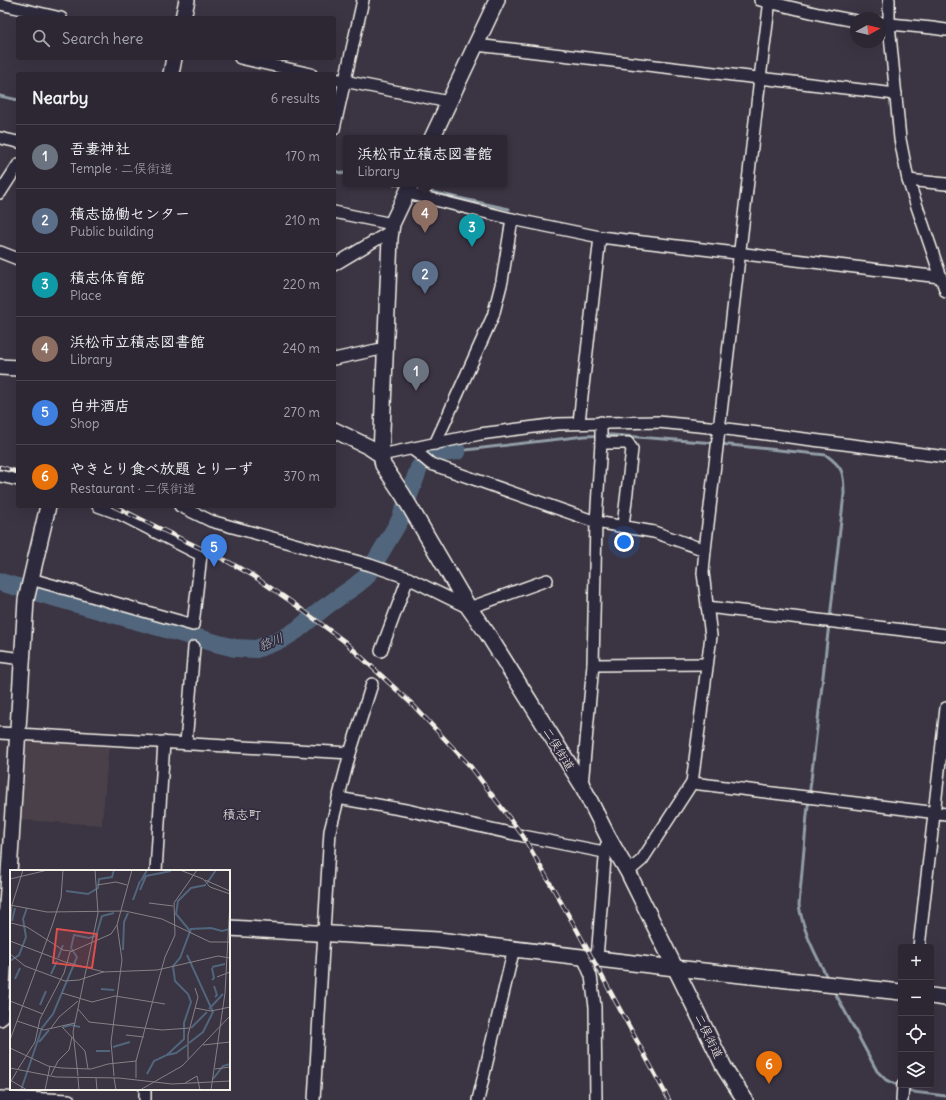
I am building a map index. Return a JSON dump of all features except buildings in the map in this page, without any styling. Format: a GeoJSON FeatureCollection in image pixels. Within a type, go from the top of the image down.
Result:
{"type":"FeatureCollection","features":[{"type":"Feature","properties":{"kind":"street"},"geometry":{"type":"LineString","coordinates":[[183,16],[187,0]]}},
{"type":"Feature","properties":{"kind":"street"},"geometry":{"type":"LineString","coordinates":[[336,109],[339,80],[363,0]]}},
{"type":"Feature","properties":{"kind":"street"},"geometry":{"type":"LineString","coordinates":[[433,135],[496,0]]}},
{"type":"Feature","properties":{"kind":"street"},"geometry":{"type":"LineString","coordinates":[[886,17],[889,0]]}},
{"type":"Feature","properties":{"kind":"street"},"geometry":{"type":"LineString","coordinates":[[628,872],[642,860],[692,783],[711,636],[703,573],[705,550],[760,78],[767,1],[850,20]]}},
{"type":"Feature","properties":{"kind":"street"},"geometry":{"type":"LineString","coordinates":[[0,4],[52,16]]}},
{"type":"Feature","properties":{"kind":"street"},"geometry":{"type":"LineString","coordinates":[[886,23],[946,30]]}},
{"type":"Feature","properties":{"kind":"street"},"geometry":{"type":"LineString","coordinates":[[886,29],[896,94],[900,139],[908,180],[946,292]]}},
{"type":"Feature","properties":{"kind":"street"},"geometry":{"type":"LineString","coordinates":[[476,45],[896,94]]}},
{"type":"Feature","properties":{"kind":"street"},"geometry":{"type":"LineString","coordinates":[[171,72],[174,60]]}},
{"type":"Feature","properties":{"kind":"street"},"geometry":{"type":"LineString","coordinates":[[249,60],[302,72]]}},
{"type":"Feature","properties":{"kind":"street"},"geometry":{"type":"LineString","coordinates":[[339,80],[449,102]]}},
{"type":"Feature","properties":{"kind":"street"},"geometry":{"type":"LineString","coordinates":[[0,138],[16,142]]}},
{"type":"Feature","properties":{"kind":"street"},"geometry":{"type":"LineString","coordinates":[[0,193],[16,168]]}},
{"type":"Feature","properties":{"kind":"street"},"geometry":{"type":"LineString","coordinates":[[908,180],[946,184]]}},
{"type":"Feature","properties":{"kind":"street"},"geometry":{"type":"LineString","coordinates":[[381,455],[392,227],[409,188],[512,219],[600,237],[739,252],[940,277]]}},
{"type":"Feature","properties":{"kind":"street"},"geometry":{"type":"LineString","coordinates":[[336,213],[392,227]]}},
{"type":"Feature","properties":{"kind":"street"},"geometry":{"type":"LineString","coordinates":[[436,444],[493,316],[502,281],[512,219]]}},
{"type":"Feature","properties":{"kind":"street"},"geometry":{"type":"LineString","coordinates":[[336,264],[392,227]]}},
{"type":"Feature","properties":{"kind":"street"},"geometry":{"type":"LineString","coordinates":[[579,422],[600,237]]}},
{"type":"Feature","properties":{"kind":"street"},"geometry":{"type":"LineString","coordinates":[[0,252],[16,259]]}},
{"type":"Feature","properties":{"kind":"street"},"geometry":{"type":"LineString","coordinates":[[336,359],[386,348]]}},
{"type":"Feature","properties":{"kind":"street"},"geometry":{"type":"LineString","coordinates":[[0,367],[16,368]]}},
{"type":"Feature","properties":{"kind":"street"},"geometry":{"type":"LineString","coordinates":[[336,431],[369,447],[381,455],[416,451],[436,444],[480,434],[558,424],[579,422],[601,426],[658,422],[719,432],[946,457]]}},
{"type":"Feature","properties":{"kind":"street"},"geometry":{"type":"LineString","coordinates":[[582,785],[593,665],[596,522],[601,426]]}},
{"type":"Feature","properties":{"kind":"street"},"geometry":{"type":"LineString","coordinates":[[601,442],[628,443],[632,449],[623,526]]}},
{"type":"Feature","properties":{"kind":"street"},"geometry":{"type":"LineString","coordinates":[[416,451],[431,464],[596,522],[654,532],[705,550]]}},
{"type":"Feature","properties":{"kind":"street","name":"二俣街道"},"geometry":{"type":"LineString","coordinates":[[381,455],[382,465],[403,495],[469,608],[487,633],[582,785],[606,845],[628,872],[725,1069],[745,1100]]}},
{"type":"Feature","properties":{"kind":"street"},"geometry":{"type":"LineString","coordinates":[[0,476],[16,480]]}},
{"type":"Feature","properties":{"kind":"street"},"geometry":{"type":"LineString","coordinates":[[0,1018],[26,600],[48,508]]}},
{"type":"Feature","properties":{"kind":"street"},"geometry":{"type":"LineString","coordinates":[[31,579],[193,625],[201,555],[120,514],[104,508]]}},
{"type":"Feature","properties":{"kind":"street"},"geometry":{"type":"LineString","coordinates":[[184,508],[211,521],[374,566],[408,578],[469,608],[547,580]]}},
{"type":"Feature","properties":{"kind":"street"},"geometry":{"type":"LineString","coordinates":[[381,651],[408,578]]}},
{"type":"Feature","properties":{"kind":"street"},"geometry":{"type":"LineString","coordinates":[[707,607],[946,635]]}},
{"type":"Feature","properties":{"kind":"street"},"geometry":{"type":"LineString","coordinates":[[186,743],[194,647]]}},
{"type":"Feature","properties":{"kind":"street"},"geometry":{"type":"LineString","coordinates":[[0,656],[22,659]]}},
{"type":"Feature","properties":{"kind":"street"},"geometry":{"type":"LineString","coordinates":[[593,665],[707,664]]}},
{"type":"Feature","properties":{"kind":"street"},"geometry":{"type":"LineString","coordinates":[[314,1100],[330,831],[350,753],[372,684]]}},
{"type":"Feature","properties":{"kind":"street"},"geometry":{"type":"LineString","coordinates":[[919,944],[946,708]]}},
{"type":"Feature","properties":{"kind":"street"},"geometry":{"type":"LineString","coordinates":[[0,733],[350,753]]}},
{"type":"Feature","properties":{"kind":"street"},"geometry":{"type":"LineString","coordinates":[[156,870],[164,742]]}},
{"type":"Feature","properties":{"kind":"street"},"geometry":{"type":"LineString","coordinates":[[692,783],[946,814]]}},
{"type":"Feature","properties":{"kind":"street"},"geometry":{"type":"LineString","coordinates":[[338,798],[411,811],[530,837],[606,845],[590,958],[595,1007],[596,1100]]}},
{"type":"Feature","properties":{"kind":"street"},"geometry":{"type":"LineString","coordinates":[[230,928],[438,940],[675,968],[898,992]]}},
{"type":"Feature","properties":{"kind":"street"},"geometry":{"type":"LineString","coordinates":[[478,1100],[514,948]]}},
{"type":"Feature","properties":{"kind":"street"},"geometry":{"type":"LineString","coordinates":[[934,996],[946,998]]}},
{"type":"Feature","properties":{"kind":"street"},"geometry":{"type":"LineString","coordinates":[[0,1097],[69,1100]]}},
{"type":"Feature","properties":{"kind":"shaded area"},"geometry":{"type":"Polygon","coordinates":[[[21,740],[109,744],[102,825],[16,820],[21,740]]]}},
{"type":"Feature","properties":{"kind":"waterway"},"geometry":{"type":"LineString","coordinates":[[0,96],[16,100]]}},
{"type":"Feature","properties":{"kind":"waterway"},"geometry":{"type":"LineString","coordinates":[[336,172],[343,173]]}},
{"type":"Feature","properties":{"kind":"waterway"},"geometry":{"type":"LineString","coordinates":[[413,188],[509,209]]}},
{"type":"Feature","properties":{"kind":"waterway"},"geometry":{"type":"LineString","coordinates":[[457,451],[585,436],[612,435],[715,443]]}},
{"type":"Feature","properties":{"kind":"waterway"},"geometry":{"type":"LineString","coordinates":[[720,444],[826,455],[839,467],[844,481],[844,494],[830,618]]}},
{"type":"Feature","properties":{"kind":"waterway","name":"貉川"},"geometry":{"type":"LineString","coordinates":[[0,582],[219,644],[235,648],[256,649],[281,640],[297,630],[366,577],[400,520],[419,468],[427,457],[457,451]]}},
{"type":"Feature","properties":{"kind":"waterway"},"geometry":{"type":"LineString","coordinates":[[828,979],[807,934],[799,905],[807,815],[829,624]]}},
{"type":"Feature","properties":{"kind":"waterway"},"geometry":{"type":"LineString","coordinates":[[833,989],[877,1071],[886,1080],[898,1085]]}},
{"type":"Feature","properties":{"kind":"waterway"},"geometry":{"type":"LineString","coordinates":[[905,1088],[913,1092],[946,1096]]}},
{"type":"Feature","properties":{"kind":"railway"},"geometry":{"type":"LineString","coordinates":[[0,467],[16,471]]}},
{"type":"Feature","properties":{"kind":"railway"},"geometry":{"type":"LineString","coordinates":[[117,508],[225,560],[252,575],[293,603],[344,641],[412,704],[471,767],[523,836],[577,930],[669,1100]]}},
{"type":"Feature","properties":{"kind":"place","name":"浜松市立積志図書館"},"geometry":{"type":"Point","coordinates":[425,233]}},
{"type":"Feature","properties":{"kind":"place","name":"積志体育館"},"geometry":{"type":"Point","coordinates":[472,247]}},
{"type":"Feature","properties":{"kind":"place","name":"積志協働センター"},"geometry":{"type":"Point","coordinates":[425,294]}},
{"type":"Feature","properties":{"kind":"place","name":"吾妻神社"},"geometry":{"type":"Point","coordinates":[416,391]}},
{"type":"Feature","properties":{"kind":"place","name":"白井酒店"},"geometry":{"type":"Point","coordinates":[214,567]}},
{"type":"Feature","properties":{"kind":"place","name":"やきとり食べ放題 とりーず"},"geometry":{"type":"Point","coordinates":[769,1084]}},
{"type":"Feature","properties":{"kind":"district","name":"積志町"},"geometry":{"type":"Point","coordinates":[242,814]}}]}
